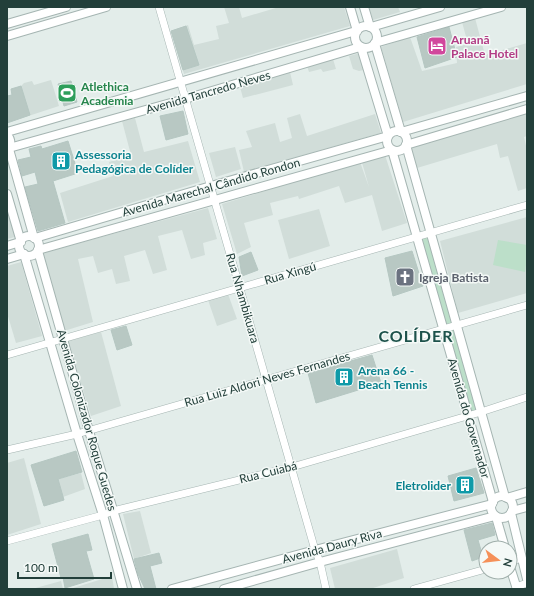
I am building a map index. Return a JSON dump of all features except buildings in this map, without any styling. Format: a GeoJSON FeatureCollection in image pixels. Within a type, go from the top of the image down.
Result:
{"type":"FeatureCollection","features":[{"type":"Feature","properties":{"kind":"street"},"geometry":{"type":"LineString","coordinates":[[7,24],[66,7]]}},
{"type":"Feature","properties":{"kind":"street"},"geometry":{"type":"LineString","coordinates":[[7,36],[106,7]]}},
{"type":"Feature","properties":{"kind":"street","name":"Rua Nhambikuara"},"geometry":{"type":"LineString","coordinates":[[159,7],[315,550],[320,562],[326,589]]}},
{"type":"Feature","properties":{"kind":"street"},"geometry":{"type":"LineString","coordinates":[[350,7],[356,31],[355,41],[360,47],[388,136],[387,145],[392,150],[398,151],[406,145],[527,109]]}},
{"type":"Feature","properties":{"kind":"street"},"geometry":{"type":"LineString","coordinates":[[364,7],[371,27],[376,32],[377,36],[375,44],[401,132],[405,136],[407,142],[406,145]]}},
{"type":"Feature","properties":{"kind":"street"},"geometry":{"type":"LineString","coordinates":[[356,31],[363,26],[371,27],[440,7]]}},
{"type":"Feature","properties":{"kind":"street"},"geometry":{"type":"LineString","coordinates":[[360,47],[367,48],[375,44],[501,7]]}},
{"type":"Feature","properties":{"kind":"street","name":"Avenida Tancredo Neves"},"geometry":{"type":"LineString","coordinates":[[7,133],[356,31]]}},
{"type":"Feature","properties":{"kind":"street","name":"Avenida Tancredo Neves"},"geometry":{"type":"LineString","coordinates":[[8,149],[185,99],[360,47]]}},
{"type":"Feature","properties":{"kind":"street"},"geometry":{"type":"LineString","coordinates":[[388,136],[395,131],[401,132],[527,96]]}},
{"type":"Feature","properties":{"kind":"street"},"geometry":{"type":"LineString","coordinates":[[7,133],[11,143],[8,149],[34,238],[39,245],[38,251],[33,255],[30,256],[24,254],[7,259]]}},
{"type":"Feature","properties":{"kind":"street","name":"Avenida Marechal Cândido Rondon"},"geometry":{"type":"LineString","coordinates":[[34,238],[388,136]]}},
{"type":"Feature","properties":{"kind":"street","name":"Avenida do Governador"},"geometry":{"type":"LineString","coordinates":[[406,145],[506,498]]}},
{"type":"Feature","properties":{"kind":"street","name":"Avenida Marechal Cândido Rondon"},"geometry":{"type":"LineString","coordinates":[[38,251],[392,150]]}},
{"type":"Feature","properties":{"kind":"street","name":"Avenida do Governador"},"geometry":{"type":"LineString","coordinates":[[392,150],[492,503]]}},
{"type":"Feature","properties":{"kind":"street"},"geometry":{"type":"LineString","coordinates":[[7,194],[20,242],[19,247],[24,254]]}},
{"type":"Feature","properties":{"kind":"street","name":"Rua Xingú"},"geometry":{"type":"LineString","coordinates":[[7,355],[527,205]]}},
{"type":"Feature","properties":{"kind":"street"},"geometry":{"type":"LineString","coordinates":[[7,246],[20,242],[28,236],[34,238]]}},
{"type":"Feature","properties":{"kind":"street","name":"Avenida Colonizador Roque Guedes"},"geometry":{"type":"LineString","coordinates":[[38,251],[89,431],[137,589]]}},
{"type":"Feature","properties":{"kind":"street","name":"Avenida Colonizador Roque Guedes"},"geometry":{"type":"LineString","coordinates":[[24,254],[77,434],[103,515],[123,589]]}},
{"type":"Feature","properties":{"kind":"street","name":"Rua Luiz Aldori Neves Fernandes"},"geometry":{"type":"LineString","coordinates":[[7,450],[89,431],[527,305]]}},
{"type":"Feature","properties":{"kind":"street","name":"Rua Cuiabá"},"geometry":{"type":"LineString","coordinates":[[7,541],[113,511],[292,467],[481,412],[527,397]]}},
{"type":"Feature","properties":{"kind":"street"},"geometry":{"type":"LineString","coordinates":[[503,540],[496,516],[491,509],[492,503],[498,498],[506,498],[527,492]]}},
{"type":"Feature","properties":{"kind":"street"},"geometry":{"type":"LineString","coordinates":[[506,498],[512,506],[511,512],[527,579]]}},
{"type":"Feature","properties":{"kind":"street","name":"Avenida Daury Riva"},"geometry":{"type":"LineString","coordinates":[[172,589],[492,503]]}},
{"type":"Feature","properties":{"kind":"street"},"geometry":{"type":"LineString","coordinates":[[496,516],[503,518],[511,512],[527,507]]}},
{"type":"Feature","properties":{"kind":"street","name":"Avenida Daury Riva"},"geometry":{"type":"LineString","coordinates":[[224,589],[496,516]]}},
{"type":"Feature","properties":{"kind":"street"},"geometry":{"type":"LineString","coordinates":[[414,589],[478,570]]}},
{"type":"Feature","properties":{"kind":"street"},"geometry":{"type":"LineString","coordinates":[[516,588],[527,583]]}},
{"type":"Feature","properties":{"kind":"shaded area"},"geometry":{"type":"Polygon","coordinates":[[[224,7],[239,7],[242,18],[279,7],[344,7],[350,26],[184,74],[171,31],[188,25],[194,45],[219,39],[216,26],[229,23],[224,7]]]}},
{"type":"Feature","properties":{"kind":"shaded area"},"geometry":{"type":"Polygon","coordinates":[[[369,7],[398,7],[400,12],[373,20],[369,7]]]}},
{"type":"Feature","properties":{"kind":"shaded area"},"geometry":{"type":"Polygon","coordinates":[[[475,18],[485,55],[527,43],[527,84],[403,122],[381,47],[410,37],[422,71],[457,63],[456,47],[468,44],[462,22],[475,18]]]}},
{"type":"Feature","properties":{"kind":"shaded area"},"geometry":{"type":"Polygon","coordinates":[[[360,53],[364,70],[359,71],[353,69],[349,56],[360,53]]]}},
{"type":"Feature","properties":{"kind":"shaded area"},"geometry":{"type":"Polygon","coordinates":[[[333,59],[336,69],[323,72],[321,69],[309,72],[307,66],[333,59]]]}},
{"type":"Feature","properties":{"kind":"shaded area"},"geometry":{"type":"Polygon","coordinates":[[[290,72],[293,85],[243,98],[240,87],[290,72]]]}},
{"type":"Feature","properties":{"kind":"shaded area"},"geometry":{"type":"Polygon","coordinates":[[[51,80],[59,106],[7,123],[7,96],[12,95],[11,89],[32,81],[34,85],[51,80]]]}},
{"type":"Feature","properties":{"kind":"shaded area"},"geometry":{"type":"Polygon","coordinates":[[[527,113],[527,136],[524,137],[527,150],[527,188],[518,191],[508,156],[500,158],[497,144],[417,168],[411,148],[527,113]]]}},
{"type":"Feature","properties":{"kind":"shaded area"},"geometry":{"type":"Polygon","coordinates":[[[300,114],[307,136],[375,114],[381,133],[244,172],[239,150],[252,147],[246,131],[275,123],[280,142],[292,138],[287,118],[300,114]]]}},
{"type":"Feature","properties":{"kind":"shaded area"},"geometry":{"type":"Polygon","coordinates":[[[135,118],[144,152],[188,141],[200,182],[68,222],[60,193],[113,176],[109,162],[131,155],[122,121],[135,118]]]}},
{"type":"Feature","properties":{"kind":"shaded area"},"geometry":{"type":"Polygon","coordinates":[[[235,147],[241,169],[216,177],[209,153],[235,147]]]}},
{"type":"Feature","properties":{"kind":"shaded area"},"geometry":{"type":"Polygon","coordinates":[[[385,155],[407,223],[382,231],[372,195],[345,203],[339,186],[299,199],[298,196],[270,203],[273,215],[244,223],[251,247],[237,254],[222,204],[360,162],[369,187],[361,159],[385,155]]]}},
{"type":"Feature","properties":{"kind":"shaded area"},"geometry":{"type":"Polygon","coordinates":[[[208,208],[217,239],[203,243],[205,255],[191,259],[182,230],[158,236],[167,270],[153,274],[145,250],[124,256],[130,281],[116,284],[112,269],[98,273],[93,256],[78,259],[93,322],[64,331],[43,253],[208,208]]]}},
{"type":"Feature","properties":{"kind":"shaded area"},"geometry":{"type":"Polygon","coordinates":[[[319,209],[330,246],[289,259],[278,220],[319,209]]]}},
{"type":"Feature","properties":{"kind":"shaded area"},"geometry":{"type":"Polygon","coordinates":[[[9,215],[15,237],[7,239],[7,216],[9,215]]]}},
{"type":"Feature","properties":{"kind":"shaded area"},"geometry":{"type":"Polygon","coordinates":[[[527,217],[527,293],[458,313],[440,241],[527,217]]]}},
{"type":"Feature","properties":{"kind":"shaded area"},"geometry":{"type":"Polygon","coordinates":[[[21,262],[42,336],[16,343],[7,313],[7,266],[21,262]]]}},
{"type":"Feature","properties":{"kind":"shaded area"},"geometry":{"type":"Polygon","coordinates":[[[228,294],[237,319],[217,326],[208,300],[228,294]]]}},
{"type":"Feature","properties":{"kind":"shaded area"},"geometry":{"type":"Polygon","coordinates":[[[101,332],[121,406],[91,416],[68,341],[101,332]]]}},
{"type":"Feature","properties":{"kind":"shaded area"},"geometry":{"type":"Polygon","coordinates":[[[24,458],[41,524],[7,535],[7,463],[24,458]]]}},
{"type":"Feature","properties":{"kind":"shaded area"},"geometry":{"type":"Polygon","coordinates":[[[81,473],[85,489],[63,497],[58,479],[81,473]]]}},
{"type":"Feature","properties":{"kind":"shaded area"},"geometry":{"type":"Polygon","coordinates":[[[140,511],[151,553],[134,559],[123,514],[140,511]]]}},
{"type":"Feature","properties":{"kind":"shaded area"},"geometry":{"type":"Polygon","coordinates":[[[397,549],[404,578],[370,589],[335,589],[330,568],[397,549]]]}},
{"type":"Feature","properties":{"kind":"shaded area"},"geometry":{"type":"Polygon","coordinates":[[[112,576],[114,589],[70,589],[112,576]]]}},
{"type":"Feature","properties":{"kind":"shaded area"},"geometry":{"type":"Polygon","coordinates":[[[61,581],[63,589],[32,589],[61,581]]]}},
{"type":"Feature","properties":{"kind":"green space"},"geometry":{"type":"Polygon","coordinates":[[[430,234],[456,325],[443,329],[416,237],[430,234]]]}},
{"type":"Feature","properties":{"kind":"green space"},"geometry":{"type":"Polygon","coordinates":[[[498,240],[527,245],[525,272],[493,265],[498,240]]]}},
{"type":"Feature","properties":{"kind":"green space"},"geometry":{"type":"Polygon","coordinates":[[[456,327],[481,412],[468,415],[443,330],[456,327]]]}},
{"type":"Feature","properties":{"kind":"place","name":"Aruanã Palace Hotel"},"geometry":{"type":"Point","coordinates":[437,46]}},
{"type":"Feature","properties":{"kind":"place","name":"Atlethica Academia"},"geometry":{"type":"Point","coordinates":[67,93]}},
{"type":"Feature","properties":{"kind":"place","name":"Assessoria Pedagógica de Colíder"},"geometry":{"type":"Point","coordinates":[61,161]}},
{"type":"Feature","properties":{"kind":"place","name":"Igreja Batista"},"geometry":{"type":"Point","coordinates":[405,277]}},
{"type":"Feature","properties":{"kind":"place","name":"Arena 66 - Beach Tennis"},"geometry":{"type":"Point","coordinates":[344,377]}},
{"type":"Feature","properties":{"kind":"place","name":"Eletrolider"},"geometry":{"type":"Point","coordinates":[465,485]}},
{"type":"Feature","properties":{"kind":"district","name":"COLÍDER"},"geometry":{"type":"Point","coordinates":[416,335]}}]}
